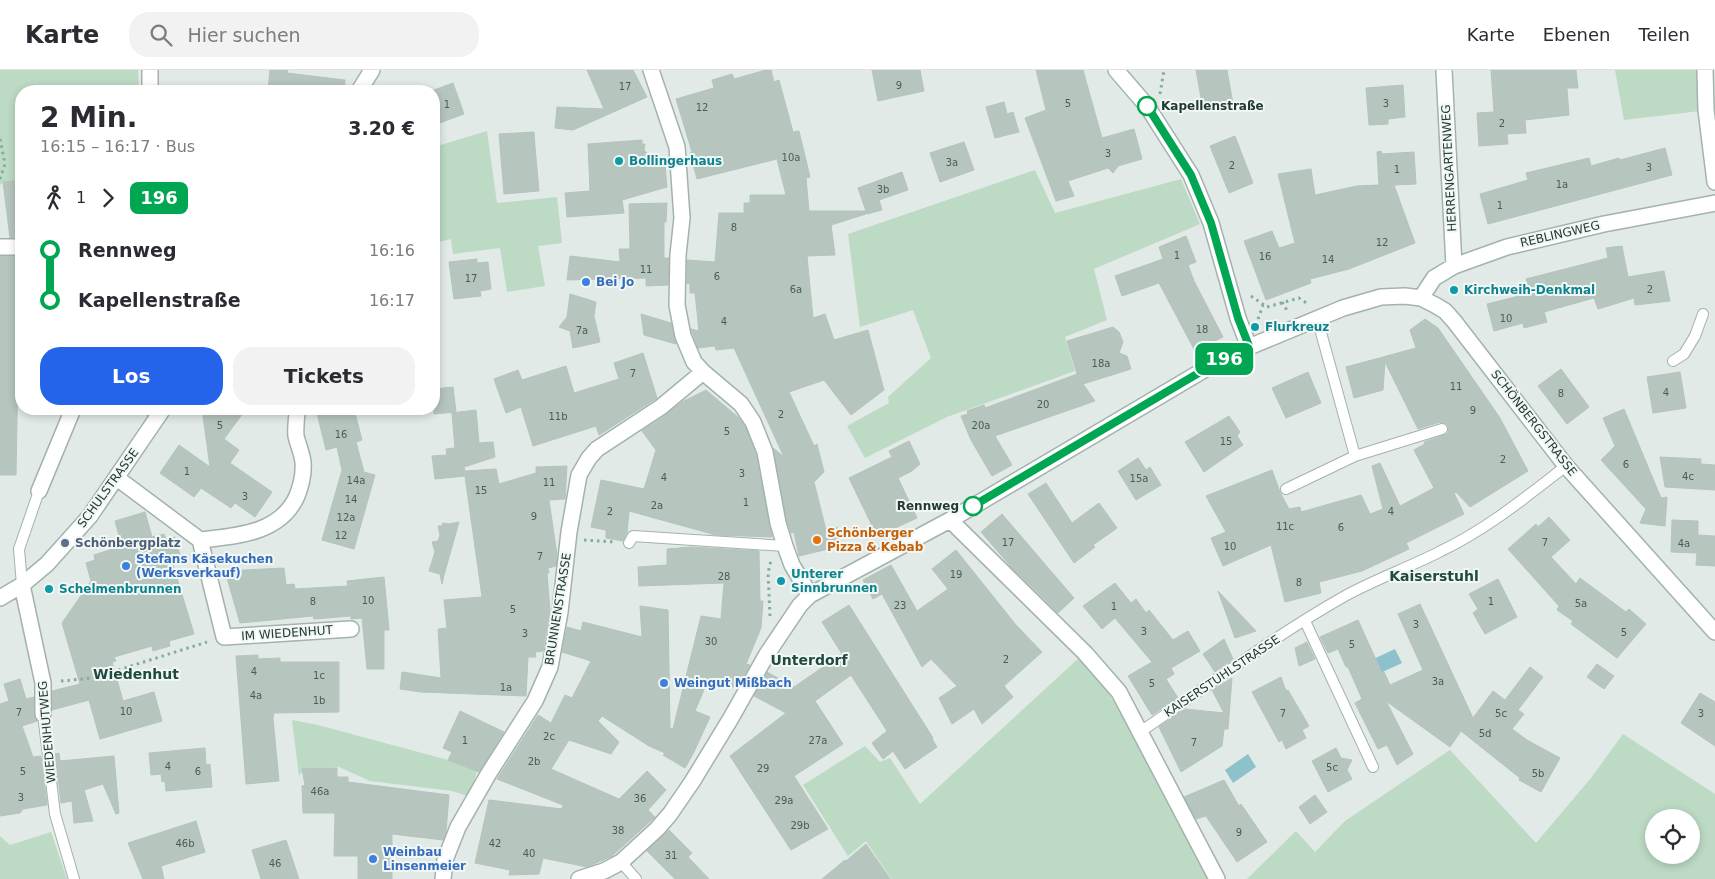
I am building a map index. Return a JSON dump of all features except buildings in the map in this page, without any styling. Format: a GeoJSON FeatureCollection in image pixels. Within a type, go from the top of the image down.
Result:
{"type":"FeatureCollection","features":[{"type":"Feature","properties":{"kind":"street"},"geometry":{"type":"LineString","coordinates":[[150,70],[150,85]]}},
{"type":"Feature","properties":{"kind":"street"},"geometry":{"type":"LineString","coordinates":[[363,85],[372,70]]}},
{"type":"Feature","properties":{"kind":"street"},"geometry":{"type":"LineString","coordinates":[[652,70],[677,147],[682,218],[678,255],[677,305],[686,346],[694,362],[740,404],[754,422],[765,452],[784,546],[792,565],[810,595]]}},
{"type":"Feature","properties":{"kind":"street"},"geometry":{"type":"LineString","coordinates":[[1116,70],[1147,106],[1191,175],[1211,223],[1238,318],[1249,346]]}},
{"type":"Feature","properties":{"kind":"street","name":"HERRENGARTENWEG"},"geometry":{"type":"LineString","coordinates":[[1444,70],[1454,266]]}},
{"type":"Feature","properties":{"kind":"street"},"geometry":{"type":"LineString","coordinates":[[1704,70],[1707,117],[1715,182]]}},
{"type":"Feature","properties":{"kind":"street","name":"REBLINGWEG"},"geometry":{"type":"LineString","coordinates":[[1421,298],[1434,278],[1454,266],[1507,247],[1604,224],[1715,203]]}},
{"type":"Feature","properties":{"kind":"street"},"geometry":{"type":"LineString","coordinates":[[0,247],[15,247]]}},
{"type":"Feature","properties":{"kind":"street","name":"SCHÖNBERGSTRASSE"},"geometry":{"type":"LineString","coordinates":[[579,879],[604,871],[621,862],[657,829],[681,798],[731,718],[767,654],[800,605],[810,595],[950,520],[1219,361],[1249,346],[1317,318],[1381,297],[1405,296],[1421,298],[1445,311],[1465,333],[1566,466],[1715,632]]}},
{"type":"Feature","properties":{"kind":"street","name":"BRUNNENSTRASSE"},"geometry":{"type":"LineString","coordinates":[[443,879],[445,860],[458,827],[535,700],[552,660],[560,612],[569,532],[579,475],[597,449],[661,407],[703,372]]}},
{"type":"Feature","properties":{"kind":"street"},"geometry":{"type":"LineString","coordinates":[[39,491],[71,415]]}},
{"type":"Feature","properties":{"kind":"street","name":"SCHULSTRASSE"},"geometry":{"type":"LineString","coordinates":[[0,598],[22,585],[54,557],[90,516],[118,478],[153,415]]}},
{"type":"Feature","properties":{"kind":"street"},"geometry":{"type":"LineString","coordinates":[[118,478],[200,540],[246,534],[263,529],[284,516],[293,506],[302,478],[303,462],[296,436],[297,415]]}},
{"type":"Feature","properties":{"kind":"street"},"geometry":{"type":"LineString","coordinates":[[950,520],[1085,653],[1119,692],[1217,879]]}},
{"type":"Feature","properties":{"kind":"street","name":"IM WIEDENHUT"},"geometry":{"type":"LineString","coordinates":[[200,540],[224,637],[351,629]]}},
{"type":"Feature","properties":{"kind":"street","name":"WIEDENHUTWEG"},"geometry":{"type":"LineString","coordinates":[[22,585],[43,683],[43,714]]}},
{"type":"Feature","properties":{"kind":"lane"},"geometry":{"type":"LineString","coordinates":[[1673,361],[1684,354],[1695,336],[1703,314]]}},
{"type":"Feature","properties":{"kind":"lane"},"geometry":{"type":"LineString","coordinates":[[1317,318],[1354,456]]}},
{"type":"Feature","properties":{"kind":"lane"},"geometry":{"type":"LineString","coordinates":[[1286,489],[1354,456],[1442,430]]}},
{"type":"Feature","properties":{"kind":"lane","name":"KAISERSTUHLSTRASSE"},"geometry":{"type":"LineString","coordinates":[[1140,732],[1282,635],[1346,595],[1442,551],[1479,531],[1510,510],[1566,466]]}},
{"type":"Feature","properties":{"kind":"lane"},"geometry":{"type":"LineString","coordinates":[[22,585],[18,549],[39,491]]}},
{"type":"Feature","properties":{"kind":"lane"},"geometry":{"type":"LineString","coordinates":[[628,543],[633,536],[784,546]]}},
{"type":"Feature","properties":{"kind":"lane"},"geometry":{"type":"LineString","coordinates":[[1305,621],[1373,767]]}},
{"type":"Feature","properties":{"kind":"lane","name":"WIEDENHUTWEG"},"geometry":{"type":"LineString","coordinates":[[43,714],[55,814],[74,879]]}},
{"type":"Feature","properties":{"kind":"lane"},"geometry":{"type":"LineString","coordinates":[[621,862],[636,879]]}},
{"type":"Feature","properties":{"kind":"path"},"geometry":{"type":"LineString","coordinates":[[0,139],[5,164],[0,179]]}},
{"type":"Feature","properties":{"kind":"path"},"geometry":{"type":"LineString","coordinates":[[1229,288],[1249,295],[1267,307],[1293,299],[1302,299],[1317,318]]}},
{"type":"Feature","properties":{"kind":"path"},"geometry":{"type":"LineString","coordinates":[[770,619],[768,573],[771,555],[784,546]]}},
{"type":"Feature","properties":{"kind":"path","name":"IM WIEDENHUT"},"geometry":{"type":"LineString","coordinates":[[43,683],[93,678],[224,637]]}},
{"type":"Feature","properties":{"kind":"green space"},"geometry":{"type":"Polygon","coordinates":[[[0,70],[138,70],[139,85],[15,85],[15,181],[3,182],[0,185],[0,70]]]}},
{"type":"Feature","properties":{"kind":"green space"},"geometry":{"type":"Polygon","coordinates":[[[1615,70],[1698,70],[1700,111],[1624,120],[1615,70]]]}},
{"type":"Feature","properties":{"kind":"green space"},"geometry":{"type":"Polygon","coordinates":[[[487,131],[497,203],[557,197],[562,243],[538,246],[545,286],[507,292],[500,248],[453,254],[451,239],[440,242],[440,145],[487,131]]]}},
{"type":"Feature","properties":{"kind":"green space"},"geometry":{"type":"Polygon","coordinates":[[[1035,170],[1055,213],[1181,179],[1200,224],[1094,269],[1107,320],[1065,337],[1075,371],[947,417],[865,458],[847,426],[889,403],[888,397],[931,358],[913,310],[860,327],[848,234],[1035,170]]]}},
{"type":"Feature","properties":{"kind":"green space"},"geometry":{"type":"Polygon","coordinates":[[[1080,657],[1116,704],[1153,771],[1208,879],[891,879],[866,841],[848,856],[803,785],[865,746],[880,762],[890,758],[920,804],[1080,657]]]}},
{"type":"Feature","properties":{"kind":"green space"},"geometry":{"type":"Polygon","coordinates":[[[292,720],[318,725],[448,760],[477,771],[470,797],[452,791],[370,781],[339,767],[304,769],[299,776],[292,720]]]}},
{"type":"Feature","properties":{"kind":"green space"},"geometry":{"type":"Polygon","coordinates":[[[1623,734],[1715,794],[1715,879],[1247,879],[1296,831],[1315,852],[1345,821],[1450,750],[1536,843],[1591,778],[1623,734]]]}},
{"type":"Feature","properties":{"kind":"green space"},"geometry":{"type":"Polygon","coordinates":[[[51,832],[67,879],[0,879],[0,836],[10,845],[51,832]]]}},
{"type":"Feature","properties":{"kind":"water"},"geometry":{"type":"Polygon","coordinates":[[[1395,649],[1402,663],[1374,676],[1367,662],[1395,649]]]}},
{"type":"Feature","properties":{"kind":"water"},"geometry":{"type":"Polygon","coordinates":[[[1248,754],[1256,767],[1233,783],[1225,770],[1248,754]]]}},
{"type":"Feature","properties":{"kind":"bus line","name":"196"},"geometry":{"type":"LineString","coordinates":[[973,506],[1219,361],[1249,346],[1238,318],[1211,223],[1191,175],[1161,125],[1147,106]]}},
{"type":"Feature","properties":{"kind":"place","name":"Kapellenstraße"},"geometry":{"type":"Point","coordinates":[1147,106]}},
{"type":"Feature","properties":{"kind":"place","name":"Bollingerhaus"},"geometry":{"type":"Point","coordinates":[619,161]}},
{"type":"Feature","properties":{"kind":"place","name":"Bei Jo"},"geometry":{"type":"Point","coordinates":[586,282]}},
{"type":"Feature","properties":{"kind":"place","name":"Kirchweih-Denkmal"},"geometry":{"type":"Point","coordinates":[1454,290]}},
{"type":"Feature","properties":{"kind":"place","name":"Flurkreuz"},"geometry":{"type":"Point","coordinates":[1255,327]}},
{"type":"Feature","properties":{"kind":"place","name":"Rennweg"},"geometry":{"type":"Point","coordinates":[973,506]}},
{"type":"Feature","properties":{"kind":"place","name":"Schönberger Pizza & Kebab"},"geometry":{"type":"Point","coordinates":[817,540]}},
{"type":"Feature","properties":{"kind":"place","name":"Schönbergplatz"},"geometry":{"type":"Point","coordinates":[65,543]}},
{"type":"Feature","properties":{"kind":"place","name":"Stefans Käsekuchen (Werksverkauf)"},"geometry":{"type":"Point","coordinates":[126,566]}},
{"type":"Feature","properties":{"kind":"place","name":"Unterer Sinnbrunnen"},"geometry":{"type":"Point","coordinates":[781,581]}},
{"type":"Feature","properties":{"kind":"place","name":"Schelmenbrunnen"},"geometry":{"type":"Point","coordinates":[49,589]}},
{"type":"Feature","properties":{"kind":"place","name":"Weingut Mißbach"},"geometry":{"type":"Point","coordinates":[664,683]}},
{"type":"Feature","properties":{"kind":"place","name":"Weinbau Linsenmeier"},"geometry":{"type":"Point","coordinates":[373,859]}},
{"type":"Feature","properties":{"kind":"district","name":"Kaiserstuhl"},"geometry":{"type":"Point","coordinates":[1434,576]}},
{"type":"Feature","properties":{"kind":"district","name":"Unterdorf"},"geometry":{"type":"Point","coordinates":[809,660]}},
{"type":"Feature","properties":{"kind":"district","name":"Wiedenhut"},"geometry":{"type":"Point","coordinates":[136,674]}}]}
